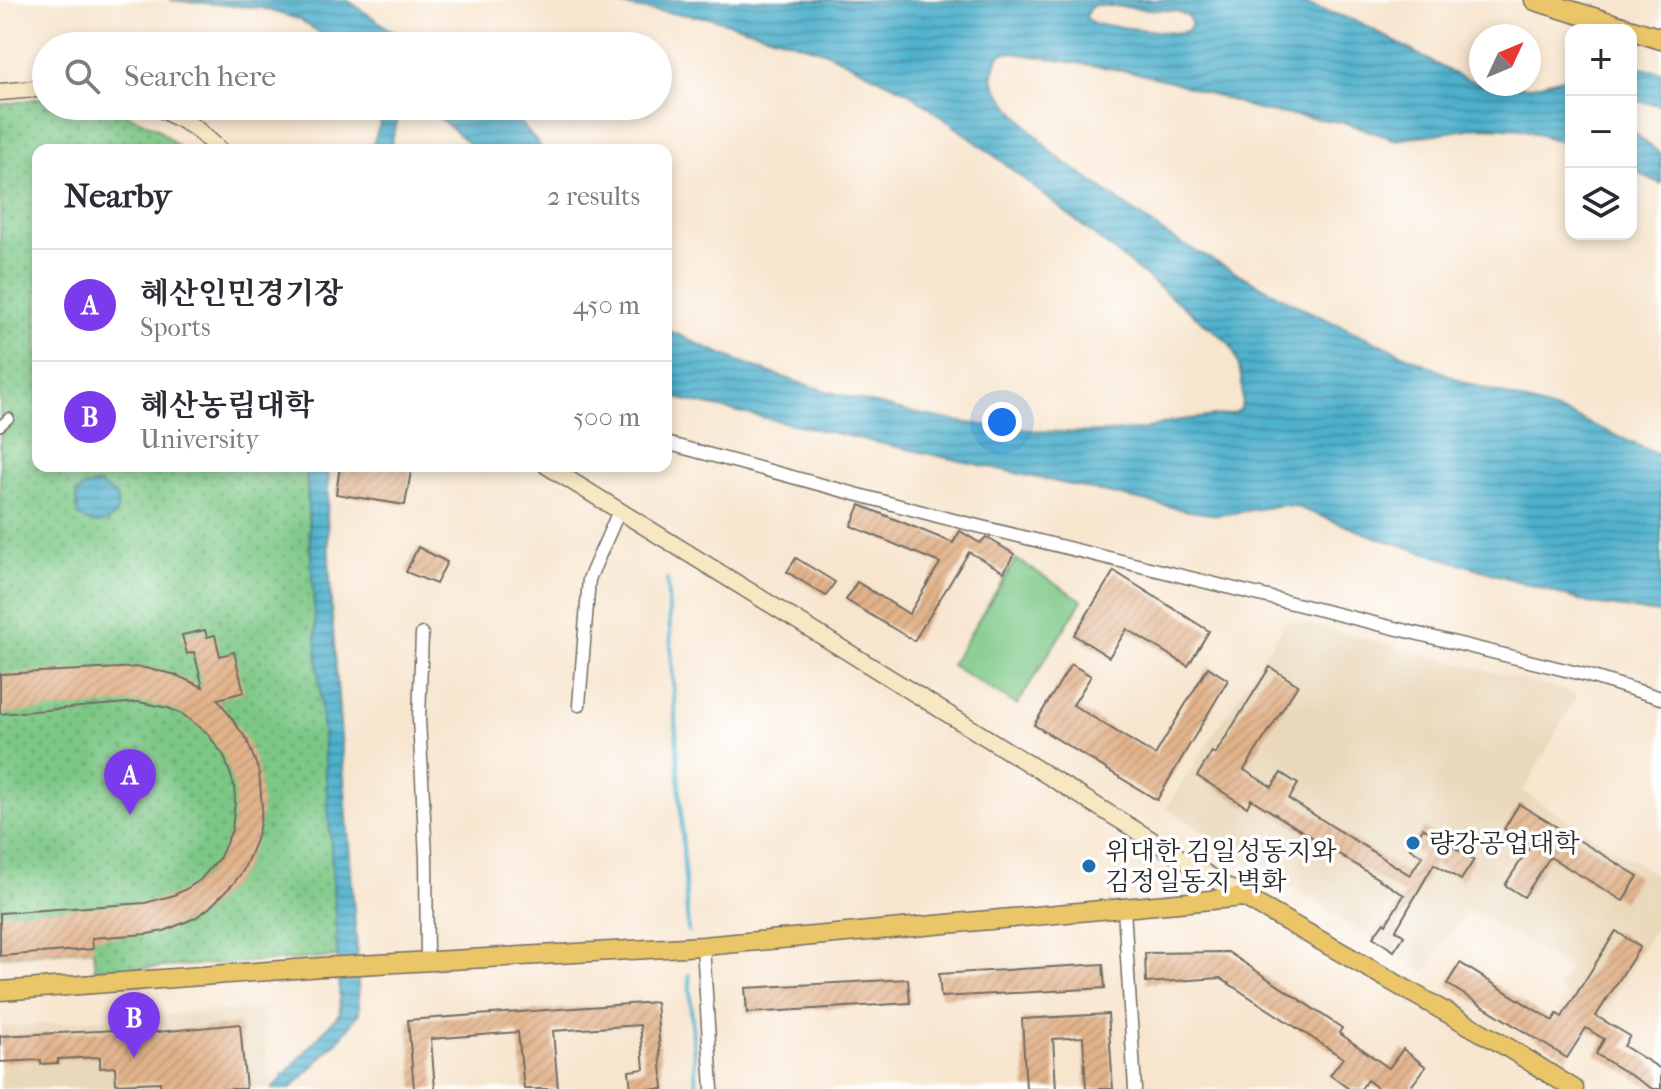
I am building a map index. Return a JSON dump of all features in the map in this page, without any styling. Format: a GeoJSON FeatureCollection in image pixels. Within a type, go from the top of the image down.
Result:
{"type":"FeatureCollection","features":[{"type":"Feature","properties":{"kind":"highway"},"geometry":{"type":"LineString","coordinates":[[1544,1],[1661,39]]}},
{"type":"Feature","properties":{"kind":"main road"},"geometry":{"type":"LineString","coordinates":[[0,92],[32,89]]}},
{"type":"Feature","properties":{"kind":"main road"},"geometry":{"type":"LineString","coordinates":[[181,120],[213,144]]}},
{"type":"Feature","properties":{"kind":"main road"},"geometry":{"type":"LineString","coordinates":[[557,472],[1244,897],[1507,1047],[1574,1089]]}},
{"type":"Feature","properties":{"kind":"main road"},"geometry":{"type":"LineString","coordinates":[[0,991],[323,967],[703,946],[1244,897]]}},
{"type":"Feature","properties":{"kind":"street"},"geometry":{"type":"LineString","coordinates":[[0,426],[9,418]]}},
{"type":"Feature","properties":{"kind":"street"},"geometry":{"type":"LineString","coordinates":[[672,445],[941,517],[1586,675],[1661,698]]}},
{"type":"Feature","properties":{"kind":"street"},"geometry":{"type":"LineString","coordinates":[[579,705],[589,579],[619,511]]}},
{"type":"Feature","properties":{"kind":"street"},"geometry":{"type":"LineString","coordinates":[[422,634],[419,719],[426,858],[427,961]]}},
{"type":"Feature","properties":{"kind":"street"},"geometry":{"type":"LineString","coordinates":[[1124,908],[1135,1089]]}},
{"type":"Feature","properties":{"kind":"street"},"geometry":{"type":"LineString","coordinates":[[703,946],[712,1089]]}},
{"type":"Feature","properties":{"kind":"shaded area","name":"량강공업대학"},"geometry":{"type":"Polygon","coordinates":[[[1288,619],[1578,694],[1523,792],[1661,878],[1661,917],[1593,1034],[1557,1012],[1568,996],[1557,988],[1570,968],[1467,909],[1425,973],[1166,808],[1288,619]]]}},
{"type":"Feature","properties":{"kind":"shaded area"},"geometry":{"type":"Polygon","coordinates":[[[262,1008],[272,1089],[0,1089],[0,1027],[262,1008]]]}},
{"type":"Feature","properties":{"kind":"green space"},"geometry":{"type":"Polygon","coordinates":[[[32,99],[32,120],[139,120],[157,128],[175,144],[32,144],[32,472],[306,472],[338,957],[95,971],[93,949],[0,956],[0,105],[32,99]]]}},
{"type":"Feature","properties":{"kind":"green space"},"geometry":{"type":"Polygon","coordinates":[[[1016,559],[1082,600],[1017,705],[951,665],[1016,559]]]}},
{"type":"Feature","properties":{"kind":"water"},"geometry":{"type":"Polygon","coordinates":[[[169,0],[347,0],[394,32],[319,32],[298,19],[261,8],[169,0]]]}},
{"type":"Feature","properties":{"kind":"water"},"geometry":{"type":"Polygon","coordinates":[[[598,0],[1293,0],[1359,22],[1469,80],[1469,96],[1541,96],[1541,84],[1565,78],[1565,143],[1521,129],[1481,127],[1396,140],[1347,123],[1263,111],[1133,72],[1009,52],[998,57],[992,77],[998,91],[1052,153],[1171,238],[1304,309],[1466,383],[1573,416],[1661,456],[1661,613],[1592,604],[1381,539],[1294,506],[1219,515],[1189,511],[672,396],[672,332],[718,353],[835,393],[959,421],[1021,429],[1082,432],[1143,429],[1174,421],[1235,413],[1241,408],[1239,366],[1229,343],[1000,160],[908,92],[824,51],[711,18],[598,0]],[[1094,5],[1086,18],[1095,24],[1174,33],[1187,31],[1192,25],[1188,16],[1177,11],[1094,5]]]}},
{"type":"Feature","properties":{"kind":"water"},"geometry":{"type":"Polygon","coordinates":[[[1637,67],[1661,72],[1661,105],[1637,101],[1637,67]]]}},
{"type":"Feature","properties":{"kind":"water"},"geometry":{"type":"Polygon","coordinates":[[[381,120],[398,120],[391,144],[373,144],[381,120]]]}},
{"type":"Feature","properties":{"kind":"water"},"geometry":{"type":"Polygon","coordinates":[[[442,120],[517,120],[539,144],[469,144],[442,120]]]}},
{"type":"Feature","properties":{"kind":"water"},"geometry":{"type":"Polygon","coordinates":[[[1637,136],[1661,154],[1661,184],[1637,172],[1637,136]]]}},
{"type":"Feature","properties":{"kind":"water"},"geometry":{"type":"Polygon","coordinates":[[[306,472],[329,472],[327,515],[331,602],[359,1013],[342,1036],[291,1089],[272,1089],[340,1013],[306,472]]]}},
{"type":"Feature","properties":{"kind":"water"},"geometry":{"type":"Polygon","coordinates":[[[99,484],[115,495],[117,504],[113,517],[101,523],[85,520],[78,515],[76,495],[82,488],[99,484]]]}},
{"type":"Feature","properties":{"kind":"building"},"geometry":{"type":"Polygon","coordinates":[[[339,472],[411,472],[405,505],[336,494],[339,472]]]}},
{"type":"Feature","properties":{"kind":"building"},"geometry":{"type":"Polygon","coordinates":[[[860,505],[953,543],[960,531],[980,543],[986,537],[1014,554],[1004,572],[969,552],[914,641],[846,600],[857,582],[909,614],[940,563],[851,526],[860,505]]]}},
{"type":"Feature","properties":{"kind":"building"},"geometry":{"type":"Polygon","coordinates":[[[418,547],[447,562],[436,584],[406,572],[418,547]]]}},
{"type":"Feature","properties":{"kind":"building"},"geometry":{"type":"Polygon","coordinates":[[[796,558],[835,582],[826,596],[787,572],[796,558]]]}},
{"type":"Feature","properties":{"kind":"building"},"geometry":{"type":"Polygon","coordinates":[[[1114,571],[1209,631],[1188,666],[1127,629],[1109,657],[1074,635],[1114,571]]]}},
{"type":"Feature","properties":{"kind":"building"},"geometry":{"type":"Polygon","coordinates":[[[205,630],[207,637],[215,635],[220,656],[234,652],[244,692],[218,699],[247,740],[259,772],[260,823],[243,871],[209,908],[195,918],[164,931],[92,938],[93,949],[0,956],[0,913],[145,903],[188,888],[200,880],[220,857],[232,830],[235,800],[234,785],[224,756],[206,732],[182,714],[139,702],[0,714],[0,674],[140,667],[173,674],[203,687],[194,652],[187,654],[182,635],[205,630]]]}},
{"type":"Feature","properties":{"kind":"building"},"geometry":{"type":"Polygon","coordinates":[[[1071,664],[1091,676],[1073,705],[1155,755],[1208,667],[1228,680],[1157,800],[1034,725],[1071,664]]]}},
{"type":"Feature","properties":{"kind":"building"},"geometry":{"type":"Polygon","coordinates":[[[1270,667],[1298,685],[1244,770],[1272,787],[1281,773],[1298,784],[1289,799],[1410,875],[1422,856],[1410,848],[1423,828],[1474,860],[1461,880],[1434,864],[1396,930],[1404,936],[1394,951],[1373,937],[1384,922],[1386,924],[1404,895],[1251,799],[1247,807],[1197,776],[1212,752],[1215,754],[1270,667]]]}},
{"type":"Feature","properties":{"kind":"building"},"geometry":{"type":"Polygon","coordinates":[[[1519,804],[1638,876],[1623,901],[1550,857],[1524,897],[1505,885],[1531,845],[1504,829],[1519,804]]]}},
{"type":"Feature","properties":{"kind":"building"},"geometry":{"type":"Polygon","coordinates":[[[1616,931],[1640,947],[1596,1016],[1630,1036],[1624,1046],[1661,1069],[1661,1089],[1653,1089],[1596,1054],[1604,1039],[1586,1028],[1567,1058],[1447,984],[1460,963],[1553,1021],[1557,1014],[1562,1017],[1616,931]]]}},
{"type":"Feature","properties":{"kind":"building"},"geometry":{"type":"Polygon","coordinates":[[[1228,952],[1342,1028],[1339,1033],[1389,1068],[1403,1049],[1426,1067],[1409,1089],[1379,1089],[1367,1080],[1361,1089],[1349,1089],[1330,1075],[1343,1058],[1220,978],[1146,983],[1145,953],[1228,952]]]}},
{"type":"Feature","properties":{"kind":"building"},"geometry":{"type":"Polygon","coordinates":[[[1103,964],[1105,988],[941,997],[939,974],[1103,964]]]}},
{"type":"Feature","properties":{"kind":"building"},"geometry":{"type":"Polygon","coordinates":[[[908,979],[910,1003],[747,1013],[745,988],[908,979]]]}},
{"type":"Feature","properties":{"kind":"building"},"geometry":{"type":"Polygon","coordinates":[[[656,1002],[663,1089],[631,1089],[629,1071],[644,1069],[640,1025],[553,1031],[558,1089],[524,1089],[518,1032],[431,1039],[435,1089],[414,1089],[408,1020],[656,1002]]]}},
{"type":"Feature","properties":{"kind":"building"},"geometry":{"type":"Polygon","coordinates":[[[1108,1014],[1113,1089],[1086,1089],[1083,1037],[1053,1039],[1056,1089],[1026,1089],[1022,1019],[1108,1014]]]}},
{"type":"Feature","properties":{"kind":"building"},"geometry":{"type":"Polygon","coordinates":[[[240,1024],[246,1089],[160,1089],[160,1082],[116,1084],[115,1067],[100,1068],[100,1057],[58,1059],[58,1063],[41,1064],[41,1060],[0,1062],[0,1036],[116,1030],[117,1036],[240,1024]]]}},
{"type":"Feature","properties":{"kind":"waterway"},"geometry":{"type":"LineString","coordinates":[[667,580],[688,931]]}},
{"type":"Feature","properties":{"kind":"waterway"},"geometry":{"type":"LineString","coordinates":[[689,975],[696,1089]]}},
{"type":"Feature","properties":{"kind":"place","name":"혜산인민경기장"},"geometry":{"type":"Point","coordinates":[130,815]}},
{"type":"Feature","properties":{"kind":"place","name":"량강공업대학"},"geometry":{"type":"Point","coordinates":[1413,843]}},
{"type":"Feature","properties":{"kind":"place","name":"위대한 김일성동지와 김정일동지 벽화"},"geometry":{"type":"Point","coordinates":[1089,866]}},
{"type":"Feature","properties":{"kind":"place","name":"혜산농림대학"},"geometry":{"type":"Point","coordinates":[134,1058]}}]}
